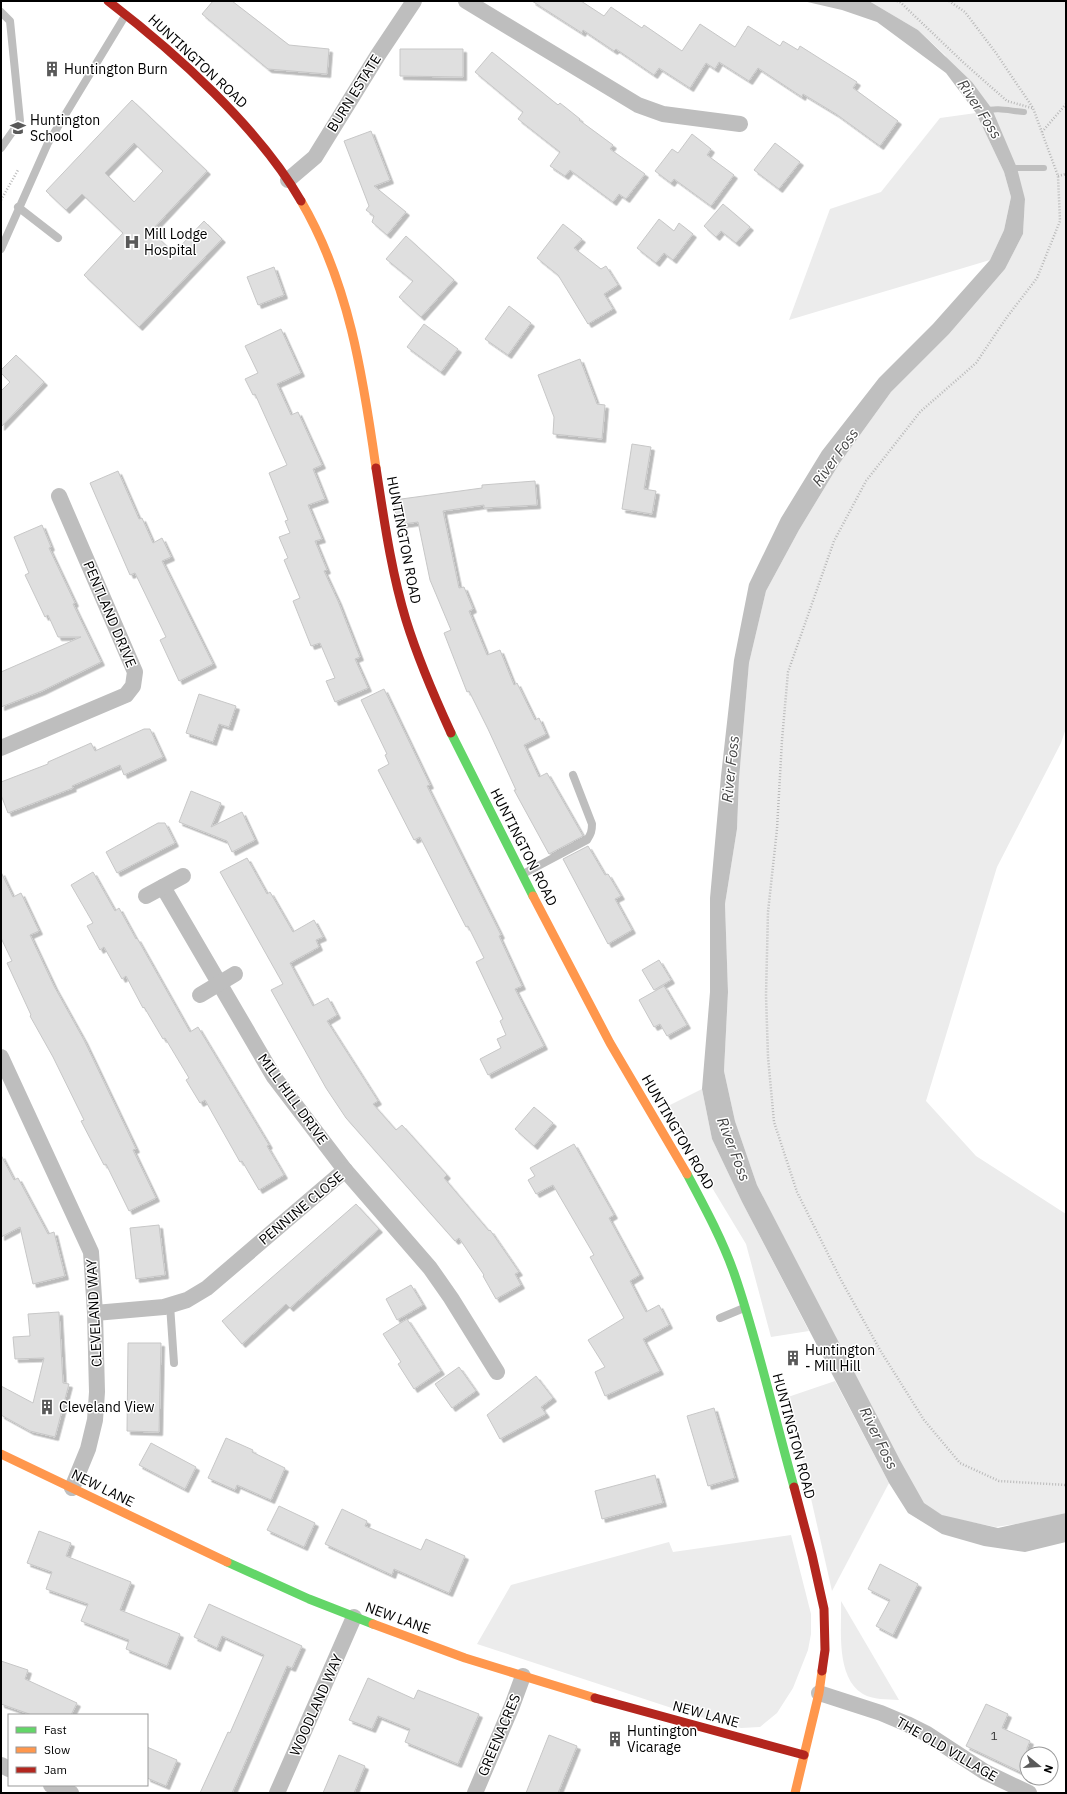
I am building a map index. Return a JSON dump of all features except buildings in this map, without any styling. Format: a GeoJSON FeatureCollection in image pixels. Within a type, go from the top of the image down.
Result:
{"type":"FeatureCollection","features":[{"type":"Feature","properties":{"kind":"street","name":"HUNTINGTON ROAD"},"geometry":{"type":"LineString","coordinates":[[108,1],[202,81],[234,112],[288,180],[314,224],[334,266],[348,315],[374,454],[385,532],[399,596],[413,641],[464,762],[608,1038],[715,1226],[737,1280],[812,1555],[824,1609],[825,1650],[819,1693],[795,1793]]}},
{"type":"Feature","properties":{"kind":"street","name":"BURN ESTATE"},"geometry":{"type":"LineString","coordinates":[[288,180],[315,157],[378,55],[414,1]]}},
{"type":"Feature","properties":{"kind":"street"},"geometry":{"type":"LineString","coordinates":[[466,1],[638,105],[663,114],[740,124]]}},
{"type":"Feature","properties":{"kind":"street","name":"PENTLAND DRIVE"},"geometry":{"type":"LineString","coordinates":[[1,748],[126,694],[134,686],[135,672],[59,496]]}},
{"type":"Feature","properties":{"kind":"street"},"geometry":{"type":"LineString","coordinates":[[146,896],[184,876]]}},
{"type":"Feature","properties":{"kind":"street","name":"MILL HILL DRIVE"},"geometry":{"type":"LineString","coordinates":[[163,887],[274,1077],[345,1170]]}},
{"type":"Feature","properties":{"kind":"street"},"geometry":{"type":"LineString","coordinates":[[200,995],[235,974]]}},
{"type":"Feature","properties":{"kind":"street","name":"CLEVELAND WAY"},"geometry":{"type":"LineString","coordinates":[[1,1057],[91,1252],[95,1313],[97,1392],[95,1420],[88,1449],[72,1488]]}},
{"type":"Feature","properties":{"kind":"street","name":"PENNINE CLOSE"},"geometry":{"type":"LineString","coordinates":[[95,1313],[170,1305],[187,1300],[207,1288],[345,1170],[430,1268],[451,1298],[497,1372]]}},
{"type":"Feature","properties":{"kind":"street","name":"NEW LANE"},"geometry":{"type":"LineString","coordinates":[[1,1454],[216,1557],[354,1617],[457,1655],[573,1693],[804,1755]]}},
{"type":"Feature","properties":{"kind":"street","name":"WOODLAND WAY"},"geometry":{"type":"LineString","coordinates":[[277,1793],[354,1617]]}},
{"type":"Feature","properties":{"kind":"street","name":"GREENACRES"},"geometry":{"type":"LineString","coordinates":[[475,1793],[512,1706],[523,1676]]}},
{"type":"Feature","properties":{"kind":"street","name":"THE OLD VILLAGE"},"geometry":{"type":"LineString","coordinates":[[819,1693],[881,1713],[907,1724],[927,1734],[985,1772],[1029,1793]]}},
{"type":"Feature","properties":{"kind":"street"},"geometry":{"type":"LineString","coordinates":[[54,1786],[71,1793]]}},
{"type":"Feature","properties":{"kind":"lane"},"geometry":{"type":"LineString","coordinates":[[1,12],[10,21],[20,121],[1,148]]}},
{"type":"Feature","properties":{"kind":"lane"},"geometry":{"type":"LineString","coordinates":[[1,249],[18,207],[48,143],[126,15]]}},
{"type":"Feature","properties":{"kind":"lane"},"geometry":{"type":"LineString","coordinates":[[18,207],[58,238]]}},
{"type":"Feature","properties":{"kind":"lane"},"geometry":{"type":"LineString","coordinates":[[522,874],[587,840],[590,836],[592,824],[573,775]]}},
{"type":"Feature","properties":{"kind":"lane"},"geometry":{"type":"LineString","coordinates":[[170,1305],[174,1363]]}},
{"type":"Feature","properties":{"kind":"lane"},"geometry":{"type":"LineString","coordinates":[[720,1318],[745,1307]]}},
{"type":"Feature","properties":{"kind":"path"},"geometry":{"type":"LineString","coordinates":[[897,1],[900,2],[965,64],[1007,101],[1033,108]]}},
{"type":"Feature","properties":{"kind":"path"},"geometry":{"type":"LineString","coordinates":[[949,1],[965,12],[996,53],[1033,108],[1058,176],[1060,221],[1037,278],[1007,317],[976,363],[920,412],[866,481],[834,541],[788,672],[782,740],[777,829],[768,912],[766,995],[768,1058],[774,1122],[794,1185],[841,1280],[880,1350],[924,1420],[960,1463],[999,1481],[1066,1485]]}},
{"type":"Feature","properties":{"kind":"path"},"geometry":{"type":"LineString","coordinates":[[1042,133],[1066,104]]}},
{"type":"Feature","properties":{"kind":"path"},"geometry":{"type":"LineString","coordinates":[[1058,176],[1066,174]]}},
{"type":"Feature","properties":{"kind":"shaded area"},"geometry":{"type":"Polygon","coordinates":[[[869,1],[1066,1],[1066,728],[1061,743],[997,867],[926,1101],[976,1156],[1066,1214],[1066,1513],[1034,1521],[996,1527],[945,1517],[919,1501],[757,1185],[735,1121],[724,1071],[728,992],[725,904],[737,829],[739,779],[749,663],[766,591],[799,530],[839,464],[891,392],[949,334],[1005,269],[1023,234],[1025,199],[945,55],[918,30],[869,1]]]}},
{"type":"Feature","properties":{"kind":"shaded area"},"geometry":{"type":"Polygon","coordinates":[[[976,113],[1004,172],[1011,197],[1004,230],[990,260],[789,320],[830,209],[881,192],[940,118],[976,113]]]}},
{"type":"Feature","properties":{"kind":"shaded area"},"geometry":{"type":"Polygon","coordinates":[[[702,1089],[712,1139],[742,1202],[809,1331],[771,1337],[746,1244],[664,1108],[702,1089]]]}},
{"type":"Feature","properties":{"kind":"shaded area"},"geometry":{"type":"Polygon","coordinates":[[[835,1381],[889,1483],[832,1591],[788,1397],[835,1381]]]}},
{"type":"Feature","properties":{"kind":"shaded area"},"geometry":{"type":"Polygon","coordinates":[[[791,1535],[811,1614],[811,1634],[808,1650],[793,1688],[777,1713],[760,1727],[741,1728],[690,1714],[477,1644],[511,1585],[669,1542],[673,1552],[791,1535]]]}},
{"type":"Feature","properties":{"kind":"shaded area"},"geometry":{"type":"Polygon","coordinates":[[[841,1601],[899,1700],[880,1699],[867,1696],[854,1686],[848,1676],[842,1651],[841,1601]]]}},
{"type":"Feature","properties":{"kind":"water","name":"River Foss"},"geometry":{"type":"Polygon","coordinates":[[[803,1],[869,1],[918,30],[972,82],[992,109],[1017,168],[1025,199],[1023,234],[1005,269],[949,334],[891,392],[839,464],[799,530],[766,591],[749,663],[739,779],[737,829],[725,904],[728,992],[724,1071],[735,1121],[757,1185],[901,1462],[924,1503],[942,1515],[998,1528],[1066,1513],[1066,1542],[1025,1552],[984,1546],[942,1534],[908,1513],[889,1483],[742,1202],[712,1139],[702,1089],[710,992],[710,898],[721,776],[734,660],[749,584],[781,518],[822,451],[879,378],[933,324],[990,260],[1004,230],[1011,197],[1004,172],[976,113],[946,73],[877,22],[842,10],[803,1]]]}},
{"type":"Feature","properties":{"kind":"waterway","name":"River Foss"},"geometry":{"type":"LineString","coordinates":[[984,111],[999,109],[1024,112]]}},
{"type":"Feature","properties":{"kind":"waterway"},"geometry":{"type":"LineString","coordinates":[[1010,169],[1044,168]]}},
{"type":"Feature","properties":{"kind":"traffic: fast"},"geometry":{"type":"LineString","coordinates":[[451,733],[533,896]]}},
{"type":"Feature","properties":{"kind":"traffic: fast"},"geometry":{"type":"LineString","coordinates":[[687,1174],[718,1235],[743,1299],[794,1487]]}},
{"type":"Feature","properties":{"kind":"traffic: fast"},"geometry":{"type":"LineString","coordinates":[[227,1562],[309,1599],[373,1624]]}},
{"type":"Feature","properties":{"kind":"traffic: slow"},"geometry":{"type":"LineString","coordinates":[[301,201],[331,264],[352,331],[366,399],[376,468]]}},
{"type":"Feature","properties":{"kind":"traffic: slow"},"geometry":{"type":"LineString","coordinates":[[533,896],[610,1043],[687,1174]]}},
{"type":"Feature","properties":{"kind":"traffic: slow"},"geometry":{"type":"LineString","coordinates":[[1,1454],[227,1562]]}},
{"type":"Feature","properties":{"kind":"traffic: slow"},"geometry":{"type":"LineString","coordinates":[[373,1624],[465,1658],[595,1698]]}},
{"type":"Feature","properties":{"kind":"traffic: slow"},"geometry":{"type":"LineString","coordinates":[[795,1793],[819,1693],[822,1671]]}},
{"type":"Feature","properties":{"kind":"traffic: jam"},"geometry":{"type":"LineString","coordinates":[[108,1],[161,44],[214,93],[262,146],[283,173],[301,201]]}},
{"type":"Feature","properties":{"kind":"traffic: jam"},"geometry":{"type":"LineString","coordinates":[[376,468],[388,545],[401,601],[421,663],[451,733]]}},
{"type":"Feature","properties":{"kind":"traffic: jam"},"geometry":{"type":"LineString","coordinates":[[794,1487],[812,1555],[824,1609],[825,1650],[822,1671]]}},
{"type":"Feature","properties":{"kind":"traffic: jam"},"geometry":{"type":"LineString","coordinates":[[595,1698],[804,1755]]}},
{"type":"Feature","properties":{"kind":"place","name":"Huntington Burn"},"geometry":{"type":"Point","coordinates":[52,69]}},
{"type":"Feature","properties":{"kind":"place","name":"Huntington School"},"geometry":{"type":"Point","coordinates":[18,128]}},
{"type":"Feature","properties":{"kind":"place","name":"Mill Lodge Hospital"},"geometry":{"type":"Point","coordinates":[132,242]}},
{"type":"Feature","properties":{"kind":"place","name":"Huntington - Mill Hill"},"geometry":{"type":"Point","coordinates":[793,1358]}},
{"type":"Feature","properties":{"kind":"place","name":"Cleveland View"},"geometry":{"type":"Point","coordinates":[47,1407]}},
{"type":"Feature","properties":{"kind":"place","name":"Huntington Vicarage"},"geometry":{"type":"Point","coordinates":[615,1739]}}]}
